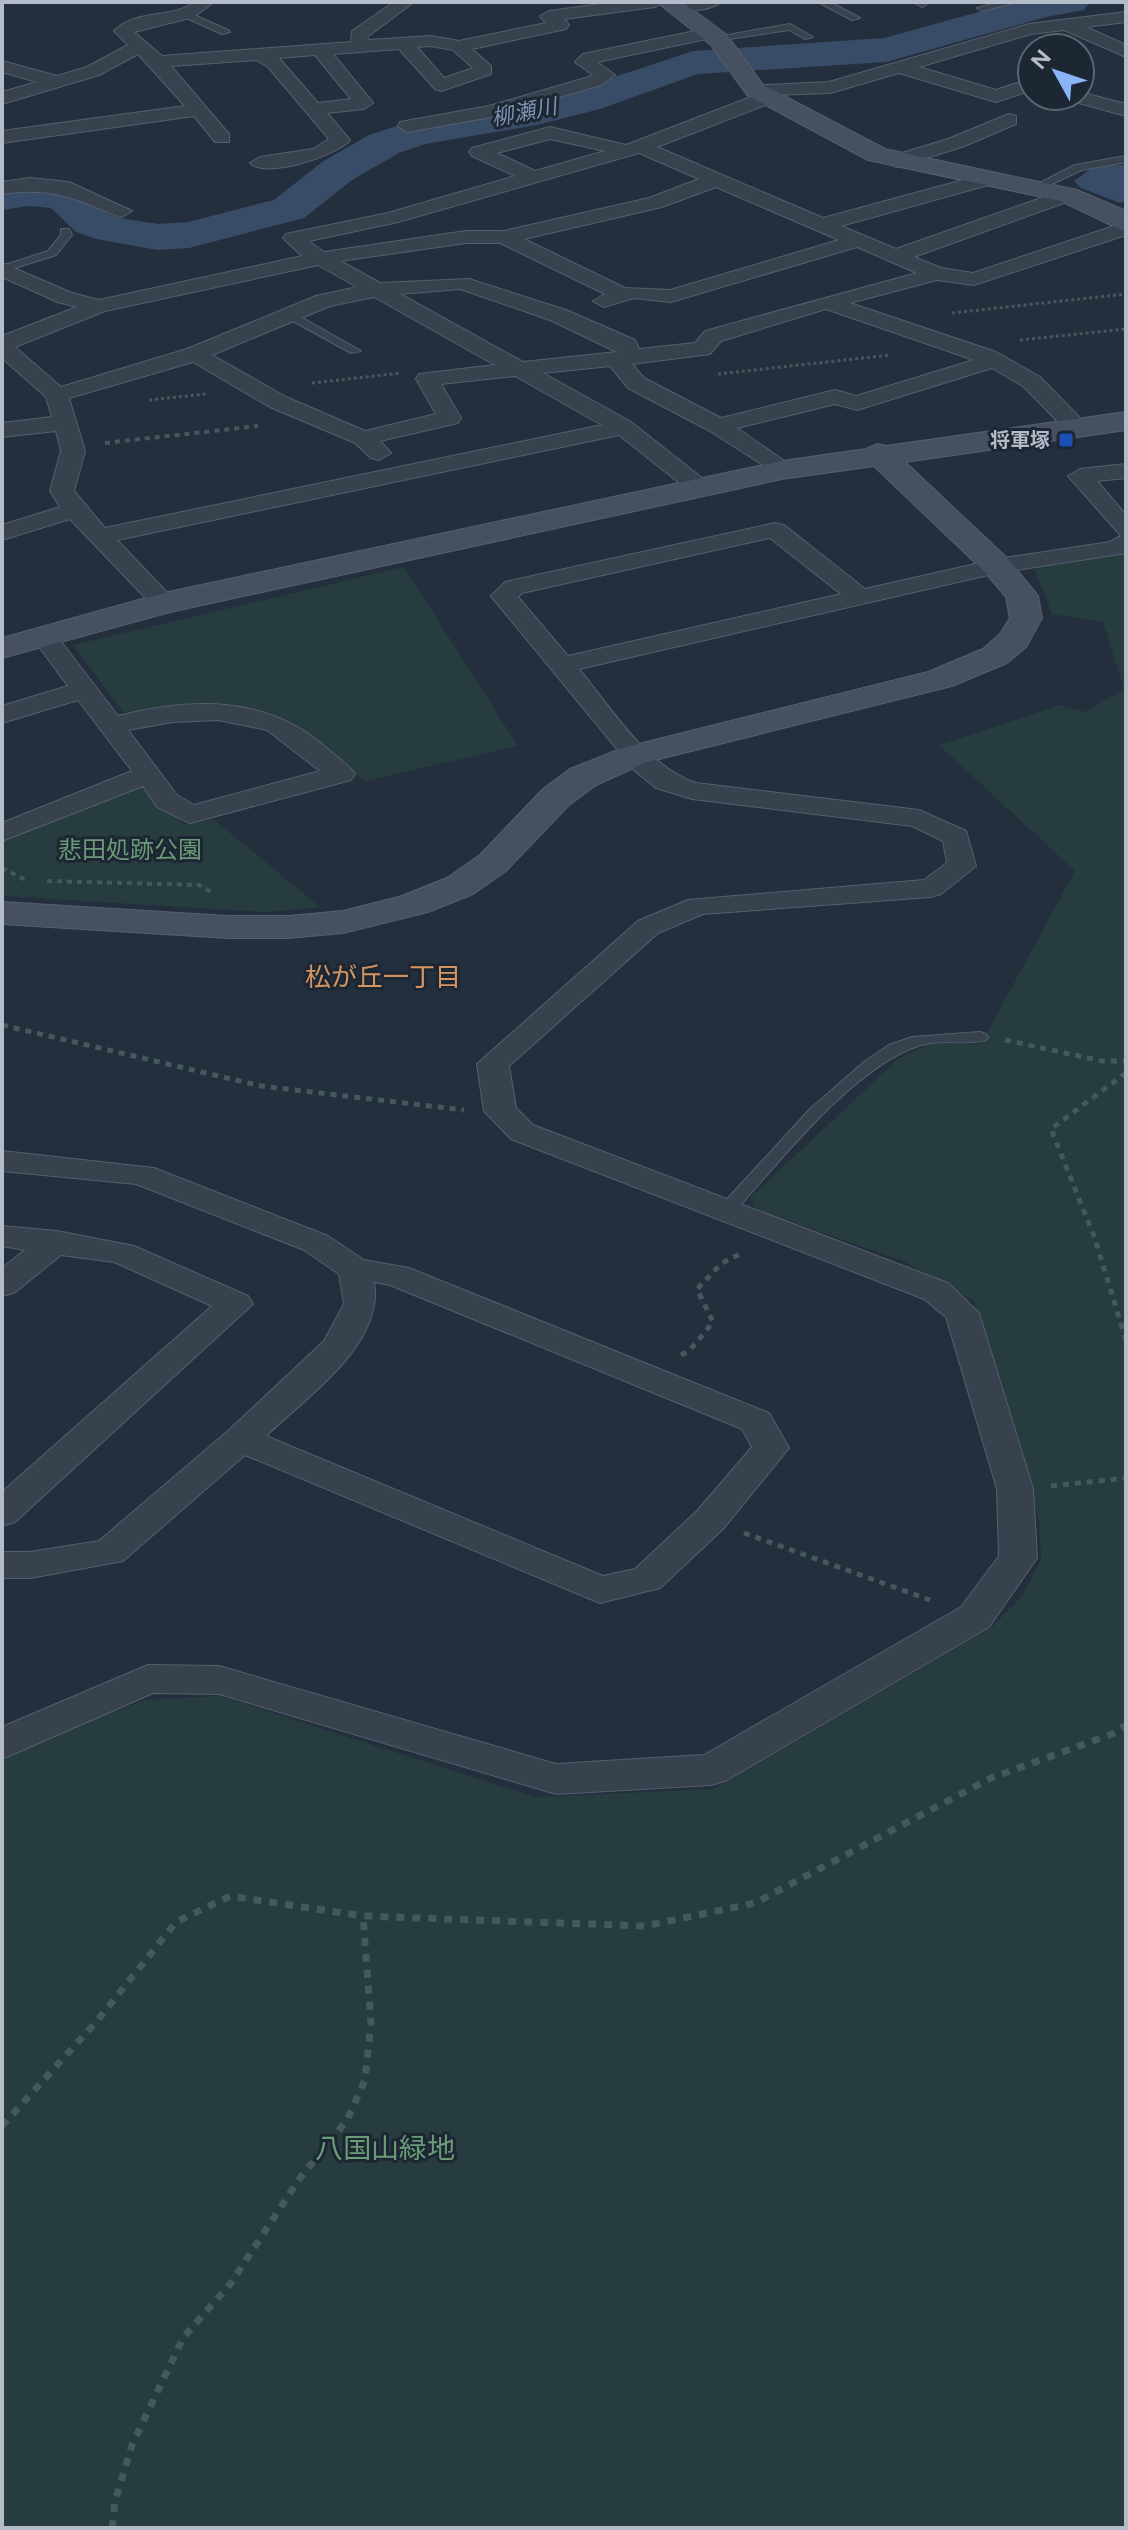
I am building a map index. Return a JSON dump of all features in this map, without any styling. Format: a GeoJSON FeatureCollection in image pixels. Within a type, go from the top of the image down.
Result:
{"type":"FeatureCollection","features":[{"type":"Feature","properties":{"kind":"street"},"geometry":{"type":"LineString","coordinates":[[205,2],[196,10],[128,27],[123,31],[158,62],[222,138]]}},
{"type":"Feature","properties":{"kind":"street"},"geometry":{"type":"LineString","coordinates":[[361,45],[358,35],[405,2]]}},
{"type":"Feature","properties":{"kind":"street"},"geometry":{"type":"LineString","coordinates":[[158,62],[431,41],[459,46],[560,25],[530,2]]}},
{"type":"Feature","properties":{"kind":"street"},"geometry":{"type":"LineString","coordinates":[[549,16],[665,3],[712,2]]}},
{"type":"Feature","properties":{"kind":"street"},"geometry":{"type":"LineString","coordinates":[[534,178],[479,152],[550,133],[632,149],[715,180],[937,274],[974,279],[1126,226],[1109,211],[1068,195],[877,155],[760,94],[721,46],[665,3]]}},
{"type":"Feature","properties":{"kind":"street"},"geometry":{"type":"LineString","coordinates":[[699,487],[623,427],[321,258],[293,238],[391,218],[632,149],[760,94],[860,81],[897,66],[1029,29],[1126,17]]}},
{"type":"Feature","properties":{"kind":"street"},"geometry":{"type":"LineString","coordinates":[[1065,24],[1126,52]]}},
{"type":"Feature","properties":{"kind":"street"},"geometry":{"type":"LineString","coordinates":[[403,43],[441,85],[485,70],[459,46]]}},
{"type":"Feature","properties":{"kind":"street"},"geometry":{"type":"LineString","coordinates":[[2,98],[93,71],[139,46]]}},
{"type":"Feature","properties":{"kind":"street"},"geometry":{"type":"LineString","coordinates":[[407,126],[491,111],[595,81],[606,75],[584,62],[589,58],[721,46]]}},
{"type":"Feature","properties":{"kind":"street"},"geometry":{"type":"LineString","coordinates":[[312,109],[364,103],[319,48]]}},
{"type":"Feature","properties":{"kind":"street"},"geometry":{"type":"LineString","coordinates":[[257,53],[274,63],[340,140],[318,154],[260,163]]}},
{"type":"Feature","properties":{"kind":"street"},"geometry":{"type":"LineString","coordinates":[[2,66],[55,81]]}},
{"type":"Feature","properties":{"kind":"street"},"geometry":{"type":"LineString","coordinates":[[897,66],[996,96],[1016,89]]}},
{"type":"Feature","properties":{"kind":"street"},"geometry":{"type":"LineString","coordinates":[[1096,102],[1126,110]]}},
{"type":"Feature","properties":{"kind":"street"},"geometry":{"type":"LineString","coordinates":[[2,137],[199,110]]}},
{"type":"Feature","properties":{"kind":"street"},"geometry":{"type":"LineString","coordinates":[[896,161],[955,143],[1009,120]]}},
{"type":"Feature","properties":{"kind":"street"},"geometry":{"type":"LineString","coordinates":[[820,225],[992,178]]}},
{"type":"Feature","properties":{"kind":"street"},"geometry":{"type":"LineString","coordinates":[[164,603],[74,510],[62,491],[72,447],[57,395],[2,346],[99,306],[321,258],[466,237],[504,237],[655,203],[715,180]]}},
{"type":"Feature","properties":{"kind":"street"},"geometry":{"type":"LineString","coordinates":[[2,188],[30,184],[62,186],[122,211]]}},
{"type":"Feature","properties":{"kind":"street"},"geometry":{"type":"LineString","coordinates":[[896,256],[1068,195]]}},
{"type":"Feature","properties":{"kind":"street"},"geometry":{"type":"LineString","coordinates":[[504,237],[624,295]]}},
{"type":"Feature","properties":{"kind":"street"},"geometry":{"type":"LineString","coordinates":[[558,315],[633,292],[671,296],[856,241]]}},
{"type":"Feature","properties":{"kind":"street"},"geometry":{"type":"LineString","coordinates":[[3,269],[65,298],[99,306]]}},
{"type":"Feature","properties":{"kind":"street"},"geometry":{"type":"LineString","coordinates":[[363,438],[450,418],[427,379],[702,349],[713,336],[937,274]]}},
{"type":"Feature","properties":{"kind":"street"},"geometry":{"type":"LineString","coordinates":[[57,395],[195,354],[324,301],[379,289],[462,283],[558,315],[627,345],[622,358]]}},
{"type":"Feature","properties":{"kind":"street"},"geometry":{"type":"LineString","coordinates":[[827,302],[954,344],[992,361],[1032,382],[1076,427]]}},
{"type":"Feature","properties":{"kind":"street"},"geometry":{"type":"LineString","coordinates":[[195,354],[278,402],[363,438],[401,473]]}},
{"type":"Feature","properties":{"kind":"street"},"geometry":{"type":"LineString","coordinates":[[622,358],[636,383],[718,426],[782,470]]}},
{"type":"Feature","properties":{"kind":"street"},"geometry":{"type":"LineString","coordinates":[[718,426],[835,397],[857,403],[992,361]]}},
{"type":"Feature","properties":{"kind":"street"},"geometry":{"type":"LineString","coordinates":[[2,648],[164,603],[782,470],[878,453],[1126,421]]}},
{"type":"Feature","properties":{"kind":"street"},"geometry":{"type":"LineString","coordinates":[[2,430],[64,423]]}},
{"type":"Feature","properties":{"kind":"street"},"geometry":{"type":"LineString","coordinates":[[101,536],[623,427]]}},
{"type":"Feature","properties":{"kind":"street"},"geometry":{"type":"LineString","coordinates":[[2,913],[228,927],[289,927],[357,918],[415,904],[460,886],[493,863],[556,797],[583,777],[635,755],[940,679],[995,656],[1014,640],[1026,618],[1022,596],[997,566],[878,453]]}},
{"type":"Feature","properties":{"kind":"street"},"geometry":{"type":"LineString","coordinates":[[1126,471],[1080,476],[1126,530]]}},
{"type":"Feature","properties":{"kind":"street"},"geometry":{"type":"LineString","coordinates":[[2,533],[74,510]]}},
{"type":"Feature","properties":{"kind":"street"},"geometry":{"type":"LineString","coordinates":[[2,1744],[148,1679],[219,1680],[556,1779],[711,1770],[975,1617],[1018,1558],[1015,1489],[962,1313],[936,1291],[522,1132],[500,1111],[493,1064],[648,927],[698,906],[931,888],[962,866],[956,837],[919,818],[692,791],[666,782],[635,755],[504,596],[514,587],[775,530],[861,598]]}},
{"type":"Feature","properties":{"kind":"street"},"geometry":{"type":"LineString","coordinates":[[563,665],[997,566],[1117,548],[1126,542]]}},
{"type":"Feature","properties":{"kind":"street"},"geometry":{"type":"LineString","coordinates":[[44,636],[115,725],[167,801],[190,815],[341,774],[275,723],[242,714],[140,717],[115,725]]}},
{"type":"Feature","properties":{"kind":"street"},"geometry":{"type":"LineString","coordinates":[[2,715],[85,689]]}},
{"type":"Feature","properties":{"kind":"street"},"geometry":{"type":"LineString","coordinates":[[2,833],[148,774]]}},
{"type":"Feature","properties":{"kind":"street"},"geometry":{"type":"LineString","coordinates":[[2,1161],[142,1175],[316,1243],[355,1269],[397,1275],[756,1421],[771,1448],[710,1520],[647,1579],[600,1590],[241,1439]]}},
{"type":"Feature","properties":{"kind":"street"},"geometry":{"type":"LineString","coordinates":[[2,1236],[57,1241],[122,1253],[236,1304],[2,1513]]}},
{"type":"Feature","properties":{"kind":"street"},"geometry":{"type":"LineString","coordinates":[[2,1285],[57,1241]]}},
{"type":"Feature","properties":{"kind":"street"},"geometry":{"type":"LineString","coordinates":[[2,1565],[30,1565],[110,1552],[241,1439],[338,1347],[361,1304],[355,1269]]}},
{"type":"Feature","properties":{"kind":"lane"},"geometry":{"type":"LineString","coordinates":[[823,2],[855,18]]}},
{"type":"Feature","properties":{"kind":"lane"},"geometry":{"type":"LineString","coordinates":[[982,8],[1013,2]]}},
{"type":"Feature","properties":{"kind":"lane"},"geometry":{"type":"LineString","coordinates":[[183,13],[225,32]]}},
{"type":"Feature","properties":{"kind":"lane"},"geometry":{"type":"LineString","coordinates":[[721,46],[790,27],[808,37]]}},
{"type":"Feature","properties":{"kind":"lane"},"geometry":{"type":"LineString","coordinates":[[1037,187],[1079,167],[1126,159]]}},
{"type":"Feature","properties":{"kind":"lane"},"geometry":{"type":"LineString","coordinates":[[3,269],[52,253],[67,235],[65,231]]}},
{"type":"Feature","properties":{"kind":"lane"},"geometry":{"type":"LineString","coordinates":[[288,314],[355,351]]}},
{"type":"Feature","properties":{"kind":"lane"},"geometry":{"type":"LineString","coordinates":[[726,1210],[841,1091],[884,1054],[918,1040],[980,1037]]}},
{"type":"Feature","properties":{"kind":"path"},"geometry":{"type":"LineString","coordinates":[[1020,340],[1126,329]]}},
{"type":"Feature","properties":{"kind":"path"},"geometry":{"type":"LineString","coordinates":[[713,375],[898,354]]}},
{"type":"Feature","properties":{"kind":"path"},"geometry":{"type":"LineString","coordinates":[[72,447],[258,426]]}},
{"type":"Feature","properties":{"kind":"path"},"geometry":{"type":"LineString","coordinates":[[2,1025],[261,1086],[442,1110],[500,1111]]}},
{"type":"Feature","properties":{"kind":"path"},"geometry":{"type":"LineString","coordinates":[[980,1037],[1102,1061],[1126,1061]]}},
{"type":"Feature","properties":{"kind":"path"},"geometry":{"type":"LineString","coordinates":[[1126,1073],[1051,1129],[1094,1236],[1126,1340]]}},
{"type":"Feature","properties":{"kind":"path"},"geometry":{"type":"LineString","coordinates":[[647,1376],[690,1350],[713,1322],[697,1289],[722,1263],[783,1233]]}},
{"type":"Feature","properties":{"kind":"path"},"geometry":{"type":"LineString","coordinates":[[1015,1489],[1126,1478]]}},
{"type":"Feature","properties":{"kind":"path"},"geometry":{"type":"LineString","coordinates":[[710,1520],[975,1617]]}},
{"type":"Feature","properties":{"kind":"path"},"geometry":{"type":"LineString","coordinates":[[2,2126],[97,2021],[176,1922],[230,1896],[363,1916],[645,1926],[755,1903],[991,1778],[1115,1733],[1126,1725]]}},
{"type":"Feature","properties":{"kind":"path"},"geometry":{"type":"LineString","coordinates":[[112,2528],[115,2501],[132,2445],[183,2338],[231,2283],[300,2178],[347,2120],[365,2080],[371,2023],[363,1916]]}},
{"type":"Feature","properties":{"kind":"green space","name":"八国山緑地"},"geometry":{"type":"Polygon","coordinates":[[[1126,552],[1126,2528],[2,2528],[2,1760],[59,1731],[145,1700],[220,1696],[535,1797],[714,1789],[993,1626],[1023,1595],[1041,1559],[1039,1521],[974,1301],[905,1262],[756,1209],[750,1198],[898,1059],[929,1044],[981,1044],[1075,871],[939,745],[1060,705],[1085,712],[1124,689],[1103,622],[1052,614],[1034,567],[1126,552]]]}},
{"type":"Feature","properties":{"kind":"green space"},"geometry":{"type":"Polygon","coordinates":[[[404,567],[518,746],[365,781],[284,720],[235,707],[123,712],[73,645],[404,567]]]}},
{"type":"Feature","properties":{"kind":"green space","name":"悲田処跡公園"},"geometry":{"type":"Polygon","coordinates":[[[140,784],[185,825],[212,818],[320,907],[265,912],[2,896],[2,842],[140,784]]]}},
{"type":"Feature","properties":{"kind":"water"},"geometry":{"type":"Polygon","coordinates":[[[1096,165],[1126,165],[1126,201],[1120,203],[1081,188],[1074,181],[1096,165]]]}},
{"type":"Feature","properties":{"kind":"waterway","name":"柳瀬川"},"geometry":{"type":"LineString","coordinates":[[2,197],[29,193],[63,196],[92,223],[112,230],[158,237],[189,235],[289,209],[337,171],[384,144],[418,133],[523,116],[586,100],[693,63],[886,50],[1043,6],[1071,2]]}},
{"type":"Feature","properties":{"kind":"place","name":"将軍塚"},"geometry":{"type":"Point","coordinates":[1066,440]}},
{"type":"Feature","properties":{"kind":"district","name":"松が丘一丁目"},"geometry":{"type":"Point","coordinates":[383,977]}}]}
